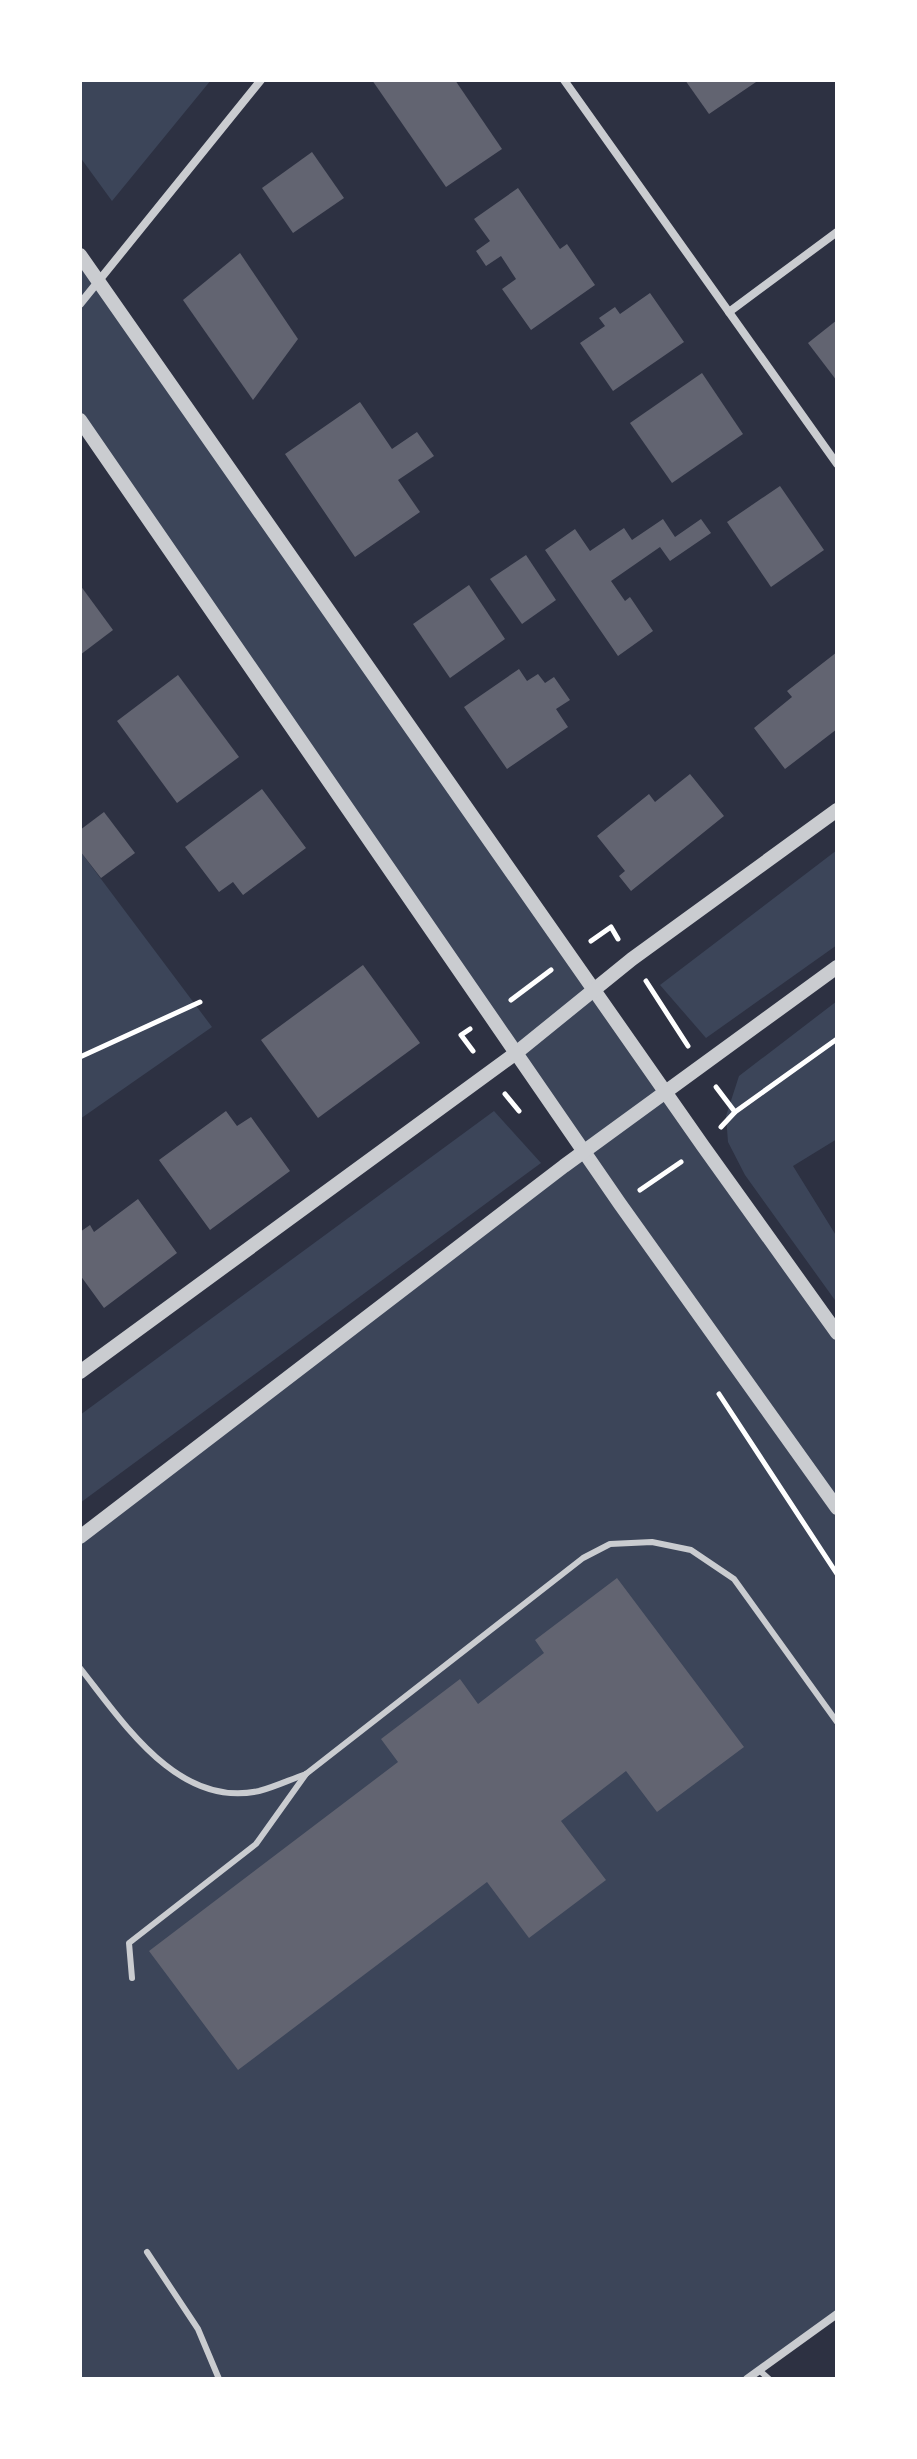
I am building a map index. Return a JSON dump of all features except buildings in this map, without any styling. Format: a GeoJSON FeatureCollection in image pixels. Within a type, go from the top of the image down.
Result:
{"type":"FeatureCollection","features":[{"type":"Feature","properties":{"kind":"street"},"geometry":{"type":"LineString","coordinates":[[80,304],[261,80]]}},
{"type":"Feature","properties":{"kind":"street"},"geometry":{"type":"LineString","coordinates":[[564,80],[837,464]]}},
{"type":"Feature","properties":{"kind":"street"},"geometry":{"type":"LineString","coordinates":[[729,312],[837,232]]}},
{"type":"Feature","properties":{"kind":"street"},"geometry":{"type":"LineString","coordinates":[[80,255],[837,1333]]}},
{"type":"Feature","properties":{"kind":"street"},"geometry":{"type":"LineString","coordinates":[[80,420],[584,1152],[837,1508]]}},
{"type":"Feature","properties":{"kind":"street"},"geometry":{"type":"LineString","coordinates":[[80,1372],[516,1053],[593,989],[837,810]]}},
{"type":"Feature","properties":{"kind":"street"},"geometry":{"type":"LineString","coordinates":[[80,1537],[584,1152],[837,967]]}},
{"type":"Feature","properties":{"kind":"street"},"geometry":{"type":"LineString","coordinates":[[747,2379],[837,2314]]}},
{"type":"Feature","properties":{"kind":"lane"},"geometry":{"type":"LineString","coordinates":[[132,1978],[129,1943],[256,1844],[306,1774],[583,1558],[610,1544],[652,1542],[691,1550],[734,1579],[837,1722]]}},
{"type":"Feature","properties":{"kind":"lane"},"geometry":{"type":"LineString","coordinates":[[80,1668],[145,1749],[184,1779],[219,1791],[258,1791],[306,1774]]}},
{"type":"Feature","properties":{"kind":"lane"},"geometry":{"type":"LineString","coordinates":[[147,2252],[198,2329],[219,2379]]}},
{"type":"Feature","properties":{"kind":"lane"},"geometry":{"type":"LineString","coordinates":[[759,2370],[769,2379]]}},
{"type":"Feature","properties":{"kind":"path"},"geometry":{"type":"LineString","coordinates":[[80,1057],[200,1002]]}},
{"type":"Feature","properties":{"kind":"path"},"geometry":{"type":"LineString","coordinates":[[735,1112],[837,1039]]}},
{"type":"Feature","properties":{"kind":"path"},"geometry":{"type":"LineString","coordinates":[[717,1392],[837,1574]]}},
{"type":"Feature","properties":{"kind":"shaded area"},"geometry":{"type":"Polygon","coordinates":[[[80,80],[211,80],[112,201],[80,157],[80,80]]]}},
{"type":"Feature","properties":{"kind":"shaded area"},"geometry":{"type":"Polygon","coordinates":[[[80,255],[837,1333],[837,2314],[747,2379],[80,2379],[80,1537],[584,1152],[80,420],[80,255]]]}},
{"type":"Feature","properties":{"kind":"shaded area"},"geometry":{"type":"Polygon","coordinates":[[[837,850],[837,945],[706,1038],[660,985],[837,850]]]}},
{"type":"Feature","properties":{"kind":"shaded area"},"geometry":{"type":"Polygon","coordinates":[[[80,851],[212,1027],[80,1119],[80,851]]]}},
{"type":"Feature","properties":{"kind":"shaded area"},"geometry":{"type":"Polygon","coordinates":[[[837,1001],[837,1139],[793,1166],[837,1237],[837,1303],[745,1175],[728,1142],[726,1116],[739,1076],[837,1001]]]}},
{"type":"Feature","properties":{"kind":"shaded area"},"geometry":{"type":"Polygon","coordinates":[[[494,1111],[541,1163],[80,1503],[80,1415],[494,1111]]]}}]}
